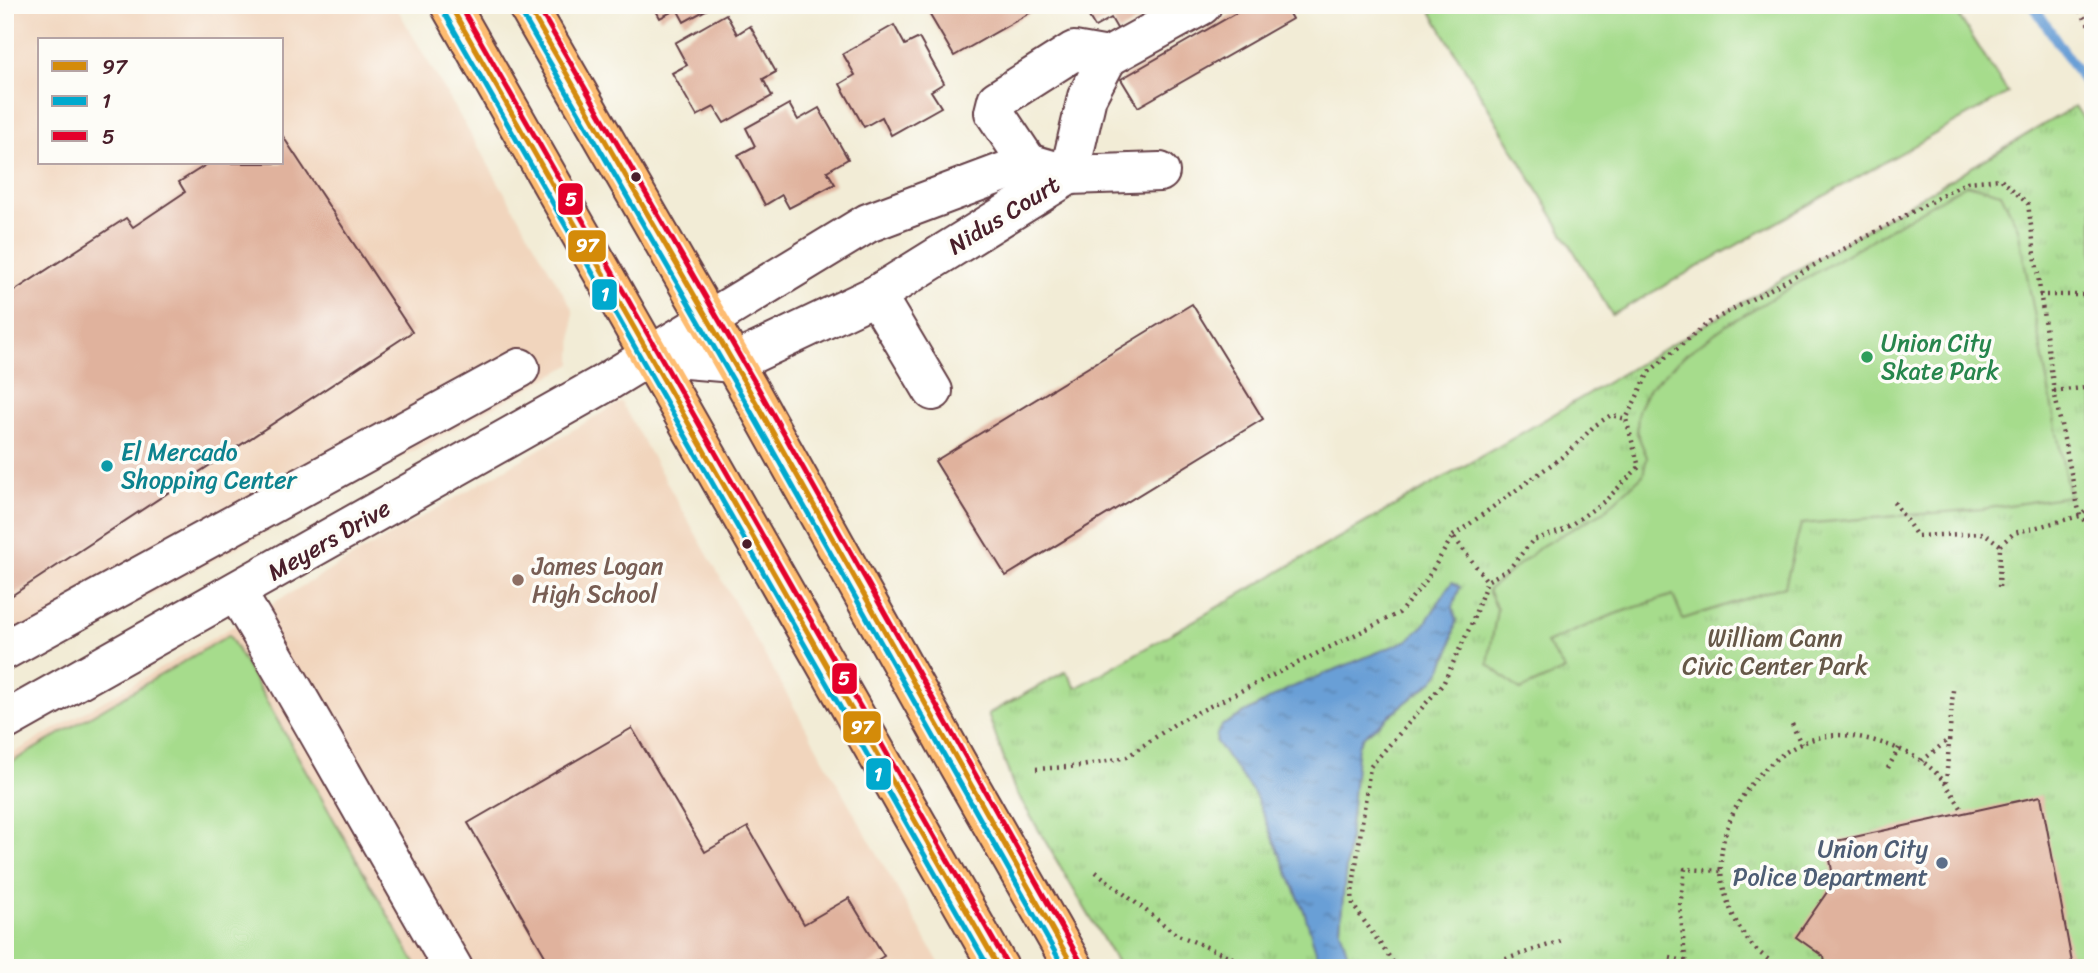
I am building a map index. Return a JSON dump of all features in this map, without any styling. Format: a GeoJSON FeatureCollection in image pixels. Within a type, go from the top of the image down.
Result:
{"type":"FeatureCollection","features":[{"type":"Feature","properties":{"kind":"main road"},"geometry":{"type":"LineString","coordinates":[[450,5],[999,968]]}},
{"type":"Feature","properties":{"kind":"main road"},"geometry":{"type":"LineString","coordinates":[[527,5],[708,318],[1074,968]]}},
{"type":"Feature","properties":{"kind":"street"},"geometry":{"type":"LineString","coordinates":[[1160,172],[1069,175],[1087,97],[1108,57],[1202,5]]}},
{"type":"Feature","properties":{"kind":"street"},"geometry":{"type":"LineString","coordinates":[[1028,163],[994,112],[997,100],[1074,51],[1108,57]]}},
{"type":"Feature","properties":{"kind":"street","name":"Nidus Court"},"geometry":{"type":"LineString","coordinates":[[708,318],[868,223],[1028,163],[1069,175]]}},
{"type":"Feature","properties":{"kind":"street","name":"Nidus Court"},"geometry":{"type":"LineString","coordinates":[[733,363],[876,295],[1069,175]]}},
{"type":"Feature","properties":{"kind":"street"},"geometry":{"type":"LineString","coordinates":[[876,295],[933,391]]}},
{"type":"Feature","properties":{"kind":"street","name":"Meyers Drive"},"geometry":{"type":"LineString","coordinates":[[5,722],[651,356],[708,318]]}},
{"type":"Feature","properties":{"kind":"street"},"geometry":{"type":"LineString","coordinates":[[651,356],[733,363]]}},
{"type":"Feature","properties":{"kind":"street"},"geometry":{"type":"LineString","coordinates":[[5,650],[520,368]]}},
{"type":"Feature","properties":{"kind":"street"},"geometry":{"type":"LineString","coordinates":[[236,592],[304,705],[350,791],[453,968]]}},
{"type":"Feature","properties":{"kind":"path"},"geometry":{"type":"LineString","coordinates":[[2076,5],[2093,31]]}},
{"type":"Feature","properties":{"kind":"path"},"geometry":{"type":"LineString","coordinates":[[1397,968],[1353,905],[1352,893],[1370,767],[1443,684],[1471,625],[1487,581],[1509,569],[1533,540],[1562,531],[1605,500],[1639,467],[1626,419],[1649,372],[1708,323],[1967,182],[2001,179],[2028,204],[2054,391],[2080,516],[2093,530]]}},
{"type":"Feature","properties":{"kind":"path"},"geometry":{"type":"LineString","coordinates":[[2039,295],[2093,295]]}},
{"type":"Feature","properties":{"kind":"path"},"geometry":{"type":"LineString","coordinates":[[2054,391],[2093,387]]}},
{"type":"Feature","properties":{"kind":"path"},"geometry":{"type":"LineString","coordinates":[[1036,769],[1082,766],[1127,757],[1176,723],[1399,613],[1425,582],[1453,536],[1570,451],[1594,426],[1611,415],[1626,419]]}},
{"type":"Feature","properties":{"kind":"path"},"geometry":{"type":"LineString","coordinates":[[1894,502],[1917,536],[1984,533],[2000,545]]}},
{"type":"Feature","properties":{"kind":"path"},"geometry":{"type":"LineString","coordinates":[[1999,590],[2000,545],[2014,533],[2080,516],[2093,505]]}},
{"type":"Feature","properties":{"kind":"path"},"geometry":{"type":"LineString","coordinates":[[1453,536],[1487,581]]}},
{"type":"Feature","properties":{"kind":"path"},"geometry":{"type":"LineString","coordinates":[[1946,784],[1953,690]]}},
{"type":"Feature","properties":{"kind":"path"},"geometry":{"type":"LineString","coordinates":[[1791,724],[1801,744]]}},
{"type":"Feature","properties":{"kind":"path"},"geometry":{"type":"LineString","coordinates":[[1779,968],[1751,944],[1737,921],[1726,895],[1721,870],[1723,847],[1732,817],[1744,791],[1765,766],[1801,744],[1828,736],[1862,737],[1899,748],[1923,761],[1946,784],[1963,811]]}},
{"type":"Feature","properties":{"kind":"path"},"geometry":{"type":"LineString","coordinates":[[1923,761],[1950,738]]}},
{"type":"Feature","properties":{"kind":"path"},"geometry":{"type":"LineString","coordinates":[[1888,768],[1899,748]]}},
{"type":"Feature","properties":{"kind":"path"},"geometry":{"type":"LineString","coordinates":[[1686,968],[1680,906],[1685,869],[1721,870]]}},
{"type":"Feature","properties":{"kind":"path"},"geometry":{"type":"LineString","coordinates":[[1096,872],[1176,934],[1256,968]]}},
{"type":"Feature","properties":{"kind":"path"},"geometry":{"type":"LineString","coordinates":[[1479,968],[1564,940]]}},
{"type":"Feature","properties":{"kind":"path"},"geometry":{"type":"LineString","coordinates":[[1670,958],[1685,961]]}},
{"type":"Feature","properties":{"kind":"shaded area","name":"El Mercado Shopping Center"},"geometry":{"type":"Polygon","coordinates":[[[5,5],[395,5],[573,310],[572,364],[5,674],[5,5]]]}},
{"type":"Feature","properties":{"kind":"shaded area","name":"James Logan High School"},"geometry":{"type":"Polygon","coordinates":[[[621,402],[942,968],[5,968],[5,758],[621,402]]]}},
{"type":"Feature","properties":{"kind":"green space"},"geometry":{"type":"Polygon","coordinates":[[[1427,5],[1952,5],[2008,93],[1612,315],[1427,5]]]}},
{"type":"Feature","properties":{"kind":"green space","name":"William Cann Civic Center Park"},"geometry":{"type":"Polygon","coordinates":[[[2075,106],[2093,133],[2093,968],[1120,968],[1014,788],[988,714],[1066,671],[1076,688],[1515,437],[2075,106]]]}},
{"type":"Feature","properties":{"kind":"green space"},"geometry":{"type":"Polygon","coordinates":[[[1966,184],[2001,193],[2018,228],[2069,496],[1982,509],[1801,524],[1785,586],[1683,619],[1673,595],[1615,614],[1546,643],[1565,670],[1520,690],[1488,664],[1497,609],[1488,590],[1543,545],[1603,512],[1643,475],[1647,457],[1637,433],[1638,410],[1649,388],[1686,354],[1725,326],[1966,184]]]}},
{"type":"Feature","properties":{"kind":"green space"},"geometry":{"type":"Polygon","coordinates":[[[229,635],[418,968],[5,968],[5,766],[229,635]]]}},
{"type":"Feature","properties":{"kind":"water"},"geometry":{"type":"Polygon","coordinates":[[[1452,582],[1460,587],[1453,607],[1456,620],[1450,650],[1442,668],[1434,680],[1363,737],[1358,746],[1340,929],[1352,968],[1321,968],[1304,911],[1255,795],[1216,742],[1217,734],[1221,726],[1290,688],[1408,640],[1424,625],[1452,582]]]}},
{"type":"Feature","properties":{"kind":"building"},"geometry":{"type":"Polygon","coordinates":[[[653,5],[715,5],[684,22],[677,9],[660,18],[653,5]]]}},
{"type":"Feature","properties":{"kind":"building"},"geometry":{"type":"Polygon","coordinates":[[[924,5],[1032,5],[1035,10],[954,56],[924,5]]]}},
{"type":"Feature","properties":{"kind":"building"},"geometry":{"type":"Polygon","coordinates":[[[1082,5],[1167,5],[1119,32],[1111,18],[1095,27],[1082,5]]]}},
{"type":"Feature","properties":{"kind":"building"},"geometry":{"type":"Polygon","coordinates":[[[1250,5],[1284,5],[1292,19],[1138,107],[1121,79],[1250,5]]]}},
{"type":"Feature","properties":{"kind":"building"},"geometry":{"type":"Polygon","coordinates":[[[1292,5],[1307,5],[1295,12],[1292,5]]]}},
{"type":"Feature","properties":{"kind":"building"},"geometry":{"type":"Polygon","coordinates":[[[726,14],[737,34],[750,26],[776,72],[763,79],[772,96],[724,123],[714,107],[697,116],[672,73],[687,65],[675,43],[726,14]]]}},
{"type":"Feature","properties":{"kind":"building"},"geometry":{"type":"Polygon","coordinates":[[[894,25],[905,45],[919,38],[944,83],[931,91],[941,107],[891,135],[882,117],[864,127],[840,84],[855,75],[843,54],[894,25]]]}},
{"type":"Feature","properties":{"kind":"building"},"geometry":{"type":"Polygon","coordinates":[[[789,104],[798,120],[819,108],[848,159],[827,171],[835,184],[789,208],[782,195],[765,205],[738,155],[755,146],[746,128],[789,104]]]}},
{"type":"Feature","properties":{"kind":"building","name":"El Mercado Shopping Center"},"geometry":{"type":"Polygon","coordinates":[[[284,138],[412,332],[5,600],[5,297],[126,218],[133,227],[185,192],[179,182],[207,164],[284,164],[284,138]]]}},
{"type":"Feature","properties":{"kind":"building"},"geometry":{"type":"Polygon","coordinates":[[[1192,304],[1263,419],[1006,576],[935,461],[1192,304]]]}},
{"type":"Feature","properties":{"kind":"building"},"geometry":{"type":"Polygon","coordinates":[[[632,728],[705,852],[748,827],[804,924],[849,898],[884,956],[864,968],[552,968],[468,823],[632,728]]]}},
{"type":"Feature","properties":{"kind":"building","name":"Union City Police Department"},"geometry":{"type":"Polygon","coordinates":[[[2041,796],[2073,968],[1826,968],[1824,957],[1796,937],[1834,882],[1827,843],[2041,796]]]}},
{"type":"Feature","properties":{"kind":"waterway"},"geometry":{"type":"LineString","coordinates":[[2033,5],[2093,95]]}},
{"type":"Feature","properties":{"kind":"transit line","name":"97"},"geometry":{"type":"LineString","coordinates":[[450,5],[999,968]]}},
{"type":"Feature","properties":{"kind":"transit line","name":"5"},"geometry":{"type":"LineString","coordinates":[[460,5],[1007,964]]}},
{"type":"Feature","properties":{"kind":"transit line","name":"97"},"geometry":{"type":"LineString","coordinates":[[527,5],[749,390],[1074,968]]}},
{"type":"Feature","properties":{"kind":"transit line","name":"5"},"geometry":{"type":"LineString","coordinates":[[537,5],[757,386],[1082,964]]}},
{"type":"Feature","properties":{"kind":"transit line","name":"1"},"geometry":{"type":"LineString","coordinates":[[442,9],[989,968]]}},
{"type":"Feature","properties":{"kind":"transit line","name":"1"},"geometry":{"type":"LineString","coordinates":[[519,9],[741,394],[1064,968]]}},
{"type":"Feature","properties":{"kind":"place","name":"Union City Skate Park"},"geometry":{"type":"Point","coordinates":[1867,357]}},
{"type":"Feature","properties":{"kind":"place","name":"El Mercado Shopping Center"},"geometry":{"type":"Point","coordinates":[107,466]}},
{"type":"Feature","properties":{"kind":"place","name":"James Logan High School"},"geometry":{"type":"Point","coordinates":[518,580]}},
{"type":"Feature","properties":{"kind":"place","name":"Union City Police Department"},"geometry":{"type":"Point","coordinates":[1942,863]}}]}
